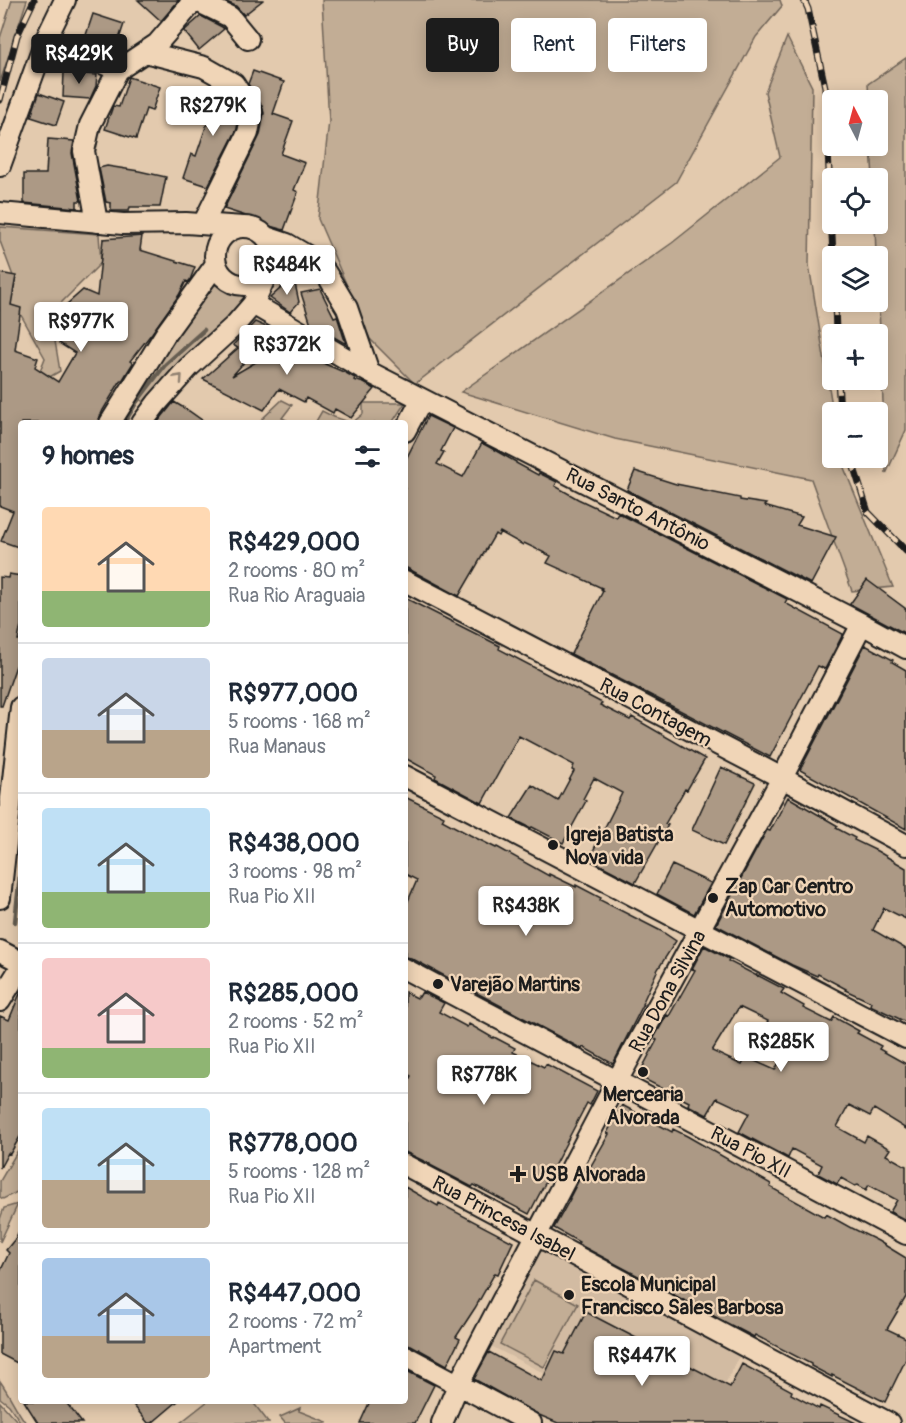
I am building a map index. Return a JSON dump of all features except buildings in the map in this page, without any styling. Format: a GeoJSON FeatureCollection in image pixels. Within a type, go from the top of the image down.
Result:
{"type":"FeatureCollection","features":[{"type":"Feature","properties":{"kind":"street"},"geometry":{"type":"LineString","coordinates":[[0,165],[46,39],[65,0]]}},
{"type":"Feature","properties":{"kind":"street"},"geometry":{"type":"LineString","coordinates":[[97,222],[84,151],[90,125],[118,70],[157,44],[194,0],[230,17],[248,39]]}},
{"type":"Feature","properties":{"kind":"street"},"geometry":{"type":"LineString","coordinates":[[46,39],[118,70]]}},
{"type":"Feature","properties":{"kind":"street"},"geometry":{"type":"LineString","coordinates":[[145,52],[204,67],[234,84],[252,112],[248,133],[194,223]]}},
{"type":"Feature","properties":{"kind":"street"},"geometry":{"type":"LineString","coordinates":[[0,213],[123,224],[194,223],[255,230],[316,261],[326,273],[347,308],[369,372]]}},
{"type":"Feature","properties":{"kind":"street"},"geometry":{"type":"LineString","coordinates":[[194,223],[216,260],[220,272],[225,279],[233,283],[250,285],[259,282],[268,273],[294,267],[326,273]]}},
{"type":"Feature","properties":{"kind":"street"},"geometry":{"type":"LineString","coordinates":[[112,420],[166,333],[216,260],[217,247],[221,239],[234,229],[243,227]]}},
{"type":"Feature","properties":{"kind":"street"},"geometry":{"type":"LineString","coordinates":[[144,420],[157,402],[234,326],[253,304],[274,256],[266,237]]}},
{"type":"Feature","properties":{"kind":"street","name":"Rua Santo Antônio"},"geometry":{"type":"LineString","coordinates":[[253,304],[369,372],[906,648]]}},
{"type":"Feature","properties":{"kind":"street"},"geometry":{"type":"LineString","coordinates":[[408,425],[422,399]]}},
{"type":"Feature","properties":{"kind":"street","name":"Rua Contagem"},"geometry":{"type":"LineString","coordinates":[[408,583],[906,845]]}},
{"type":"Feature","properties":{"kind":"street","name":"Rua Dona Silvina"},"geometry":{"type":"LineString","coordinates":[[442,1423],[459,1383],[617,1081],[782,778],[862,624]]}},
{"type":"Feature","properties":{"kind":"street"},"geometry":{"type":"LineString","coordinates":[[0,898],[18,734]]}},
{"type":"Feature","properties":{"kind":"street"},"geometry":{"type":"LineString","coordinates":[[408,778],[906,1038]]}},
{"type":"Feature","properties":{"kind":"street"},"geometry":{"type":"LineString","coordinates":[[0,951],[18,960]]}},
{"type":"Feature","properties":{"kind":"street","name":"Rua Pio XII"},"geometry":{"type":"LineString","coordinates":[[408,971],[906,1234]]}},
{"type":"Feature","properties":{"kind":"street"},"geometry":{"type":"LineString","coordinates":[[0,1000],[18,972]]}},
{"type":"Feature","properties":{"kind":"street","name":"Rua Princesa Isabel"},"geometry":{"type":"LineString","coordinates":[[408,1167],[889,1423]]}},
{"type":"Feature","properties":{"kind":"street"},"geometry":{"type":"LineString","coordinates":[[408,1358],[531,1423]]}},
{"type":"Feature","properties":{"kind":"shaded area"},"geometry":{"type":"Polygon","coordinates":[[[12,0],[27,0],[0,82],[0,38],[12,0]]]}},
{"type":"Feature","properties":{"kind":"shaded area"},"geometry":{"type":"Polygon","coordinates":[[[322,0],[780,0],[782,6],[756,37],[676,182],[415,384],[370,339],[318,219],[329,121],[322,0]]]}},
{"type":"Feature","properties":{"kind":"shaded area"},"geometry":{"type":"Polygon","coordinates":[[[787,37],[812,87],[809,265],[822,345],[822,390],[829,390],[831,402],[822,402],[822,468],[844,468],[893,587],[852,591],[811,479],[615,439],[461,392],[672,243],[780,157],[765,92],[787,37]]]}},
{"type":"Feature","properties":{"kind":"shaded area"},"geometry":{"type":"Polygon","coordinates":[[[906,58],[906,430],[886,474],[886,468],[888,468],[888,402],[883,402],[882,390],[888,390],[888,324],[880,324],[879,312],[888,312],[888,246],[876,246],[875,234],[888,234],[888,168],[872,168],[872,156],[888,156],[888,90],[868,90],[868,84],[906,58]]]}},
{"type":"Feature","properties":{"kind":"shaded area"},"geometry":{"type":"Polygon","coordinates":[[[0,227],[99,234],[101,263],[60,304],[64,320],[55,341],[60,371],[34,386],[45,358],[17,308],[0,309],[13,276],[0,241],[0,227]]]}},
{"type":"Feature","properties":{"kind":"shaded area"},"geometry":{"type":"Polygon","coordinates":[[[214,277],[229,292],[247,297],[145,405],[137,394],[214,277]]]}},
{"type":"Feature","properties":{"kind":"shaded area"},"geometry":{"type":"Polygon","coordinates":[[[282,400],[292,405],[282,418],[286,420],[261,420],[282,400]]]}},
{"type":"Feature","properties":{"kind":"shaded area"},"geometry":{"type":"Polygon","coordinates":[[[363,403],[405,403],[394,420],[356,420],[363,414],[363,403]]]}},
{"type":"Feature","properties":{"kind":"shaded area"},"geometry":{"type":"Polygon","coordinates":[[[322,411],[343,420],[317,420],[322,411]]]}},
{"type":"Feature","properties":{"kind":"shaded area"},"geometry":{"type":"Polygon","coordinates":[[[18,1150],[18,1192],[3,1199],[0,1197],[0,1181],[18,1150]]]}},
{"type":"Feature","properties":{"kind":"shaded area"},"geometry":{"type":"Polygon","coordinates":[[[18,1204],[0,1242],[0,1219],[4,1208],[18,1204]]]}},
{"type":"Feature","properties":{"kind":"shaded area","name":"Escola Municipal Francisco Sales Barbosa"},"geometry":{"type":"Polygon","coordinates":[[[535,1247],[741,1353],[706,1421],[569,1386],[485,1343],[535,1247]]]}},
{"type":"Feature","properties":{"kind":"shaded area"},"geometry":{"type":"Polygon","coordinates":[[[534,1280],[578,1304],[544,1367],[500,1344],[534,1280]]]}},
{"type":"Feature","properties":{"kind":"shaded area"},"geometry":{"type":"Polygon","coordinates":[[[0,1381],[26,1423],[21,1423],[9,1405],[0,1398],[0,1381]]]}},
{"type":"Feature","properties":{"kind":"shaded area"},"geometry":{"type":"Polygon","coordinates":[[[0,1402],[17,1421],[19,1423],[0,1423],[0,1402]]]}},
{"type":"Feature","properties":{"kind":"shaded area"},"geometry":{"type":"Polygon","coordinates":[[[204,1404],[254,1404],[269,1423],[180,1423],[204,1404]]]}},
{"type":"Feature","properties":{"kind":"shaded area"},"geometry":{"type":"Polygon","coordinates":[[[300,1408],[299,1411],[327,1423],[285,1423],[280,1417],[300,1408]]]}},
{"type":"Feature","properties":{"kind":"waterway"},"geometry":{"type":"LineString","coordinates":[[126,420],[165,365],[204,330]]}},
{"type":"Feature","properties":{"kind":"waterway"},"geometry":{"type":"LineString","coordinates":[[15,922],[18,894]]}},
{"type":"Feature","properties":{"kind":"railway"},"geometry":{"type":"LineString","coordinates":[[0,100],[17,36],[34,0]]}},
{"type":"Feature","properties":{"kind":"railway"},"geometry":{"type":"LineString","coordinates":[[804,0],[825,87],[833,246]]}},
{"type":"Feature","properties":{"kind":"railway"},"geometry":{"type":"LineString","coordinates":[[835,312],[836,324]]}},
{"type":"Feature","properties":{"kind":"railway"},"geometry":{"type":"LineString","coordinates":[[839,390],[839,402]]}},
{"type":"Feature","properties":{"kind":"railway"},"geometry":{"type":"LineString","coordinates":[[854,468],[868,512],[906,551]]}},
{"type":"Feature","properties":{"kind":"place","name":"Igreja Batista Nova vida"},"geometry":{"type":"Point","coordinates":[553,845]}},
{"type":"Feature","properties":{"kind":"place","name":"Zap Car Centro Automotivo"},"geometry":{"type":"Point","coordinates":[713,898]}},
{"type":"Feature","properties":{"kind":"place","name":"Varejão Martins"},"geometry":{"type":"Point","coordinates":[438,984]}},
{"type":"Feature","properties":{"kind":"place","name":"Mercearia Alvorada"},"geometry":{"type":"Point","coordinates":[643,1072]}},
{"type":"Feature","properties":{"kind":"place","name":"USB Alvorada"},"geometry":{"type":"Point","coordinates":[518,1174]}},
{"type":"Feature","properties":{"kind":"place","name":"Escola Municipal Francisco Sales Barbosa"},"geometry":{"type":"Point","coordinates":[569,1295]}}]}
